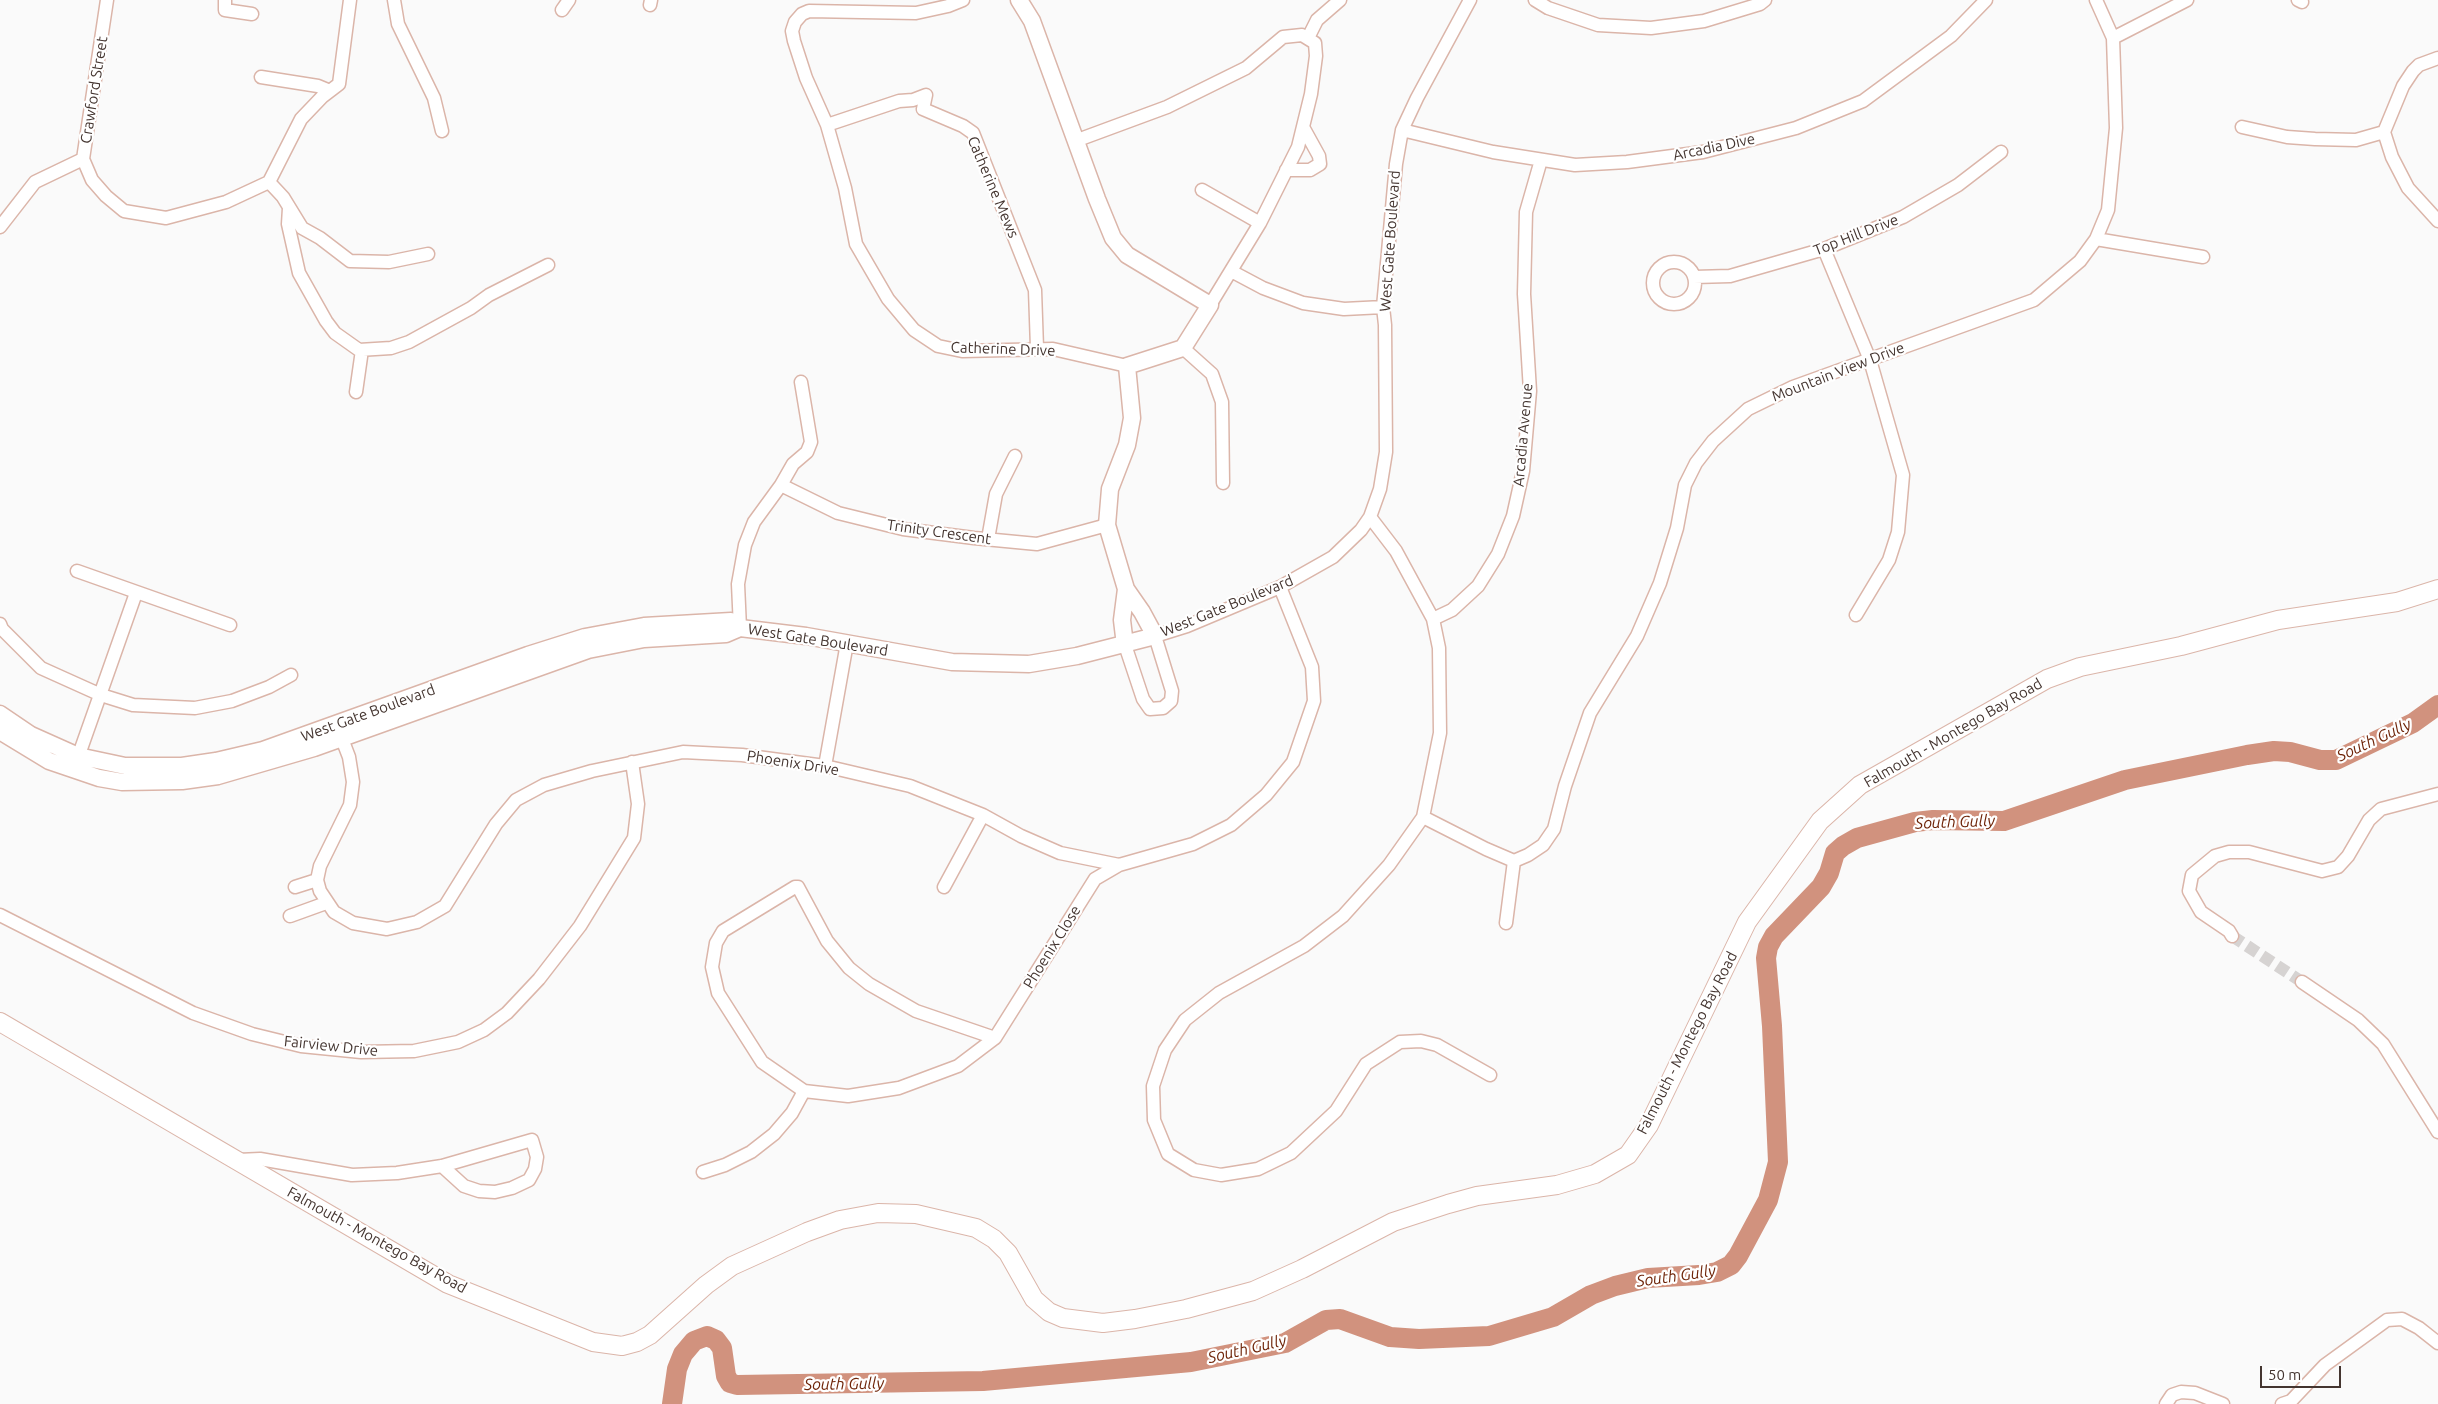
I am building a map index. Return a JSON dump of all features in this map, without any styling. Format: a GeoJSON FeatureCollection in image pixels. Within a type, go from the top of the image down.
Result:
{"type":"FeatureCollection","features":[{"type":"Feature","properties":{"kind":"main road","name":"Falmouth - Montego Bay Road"},"geometry":{"type":"LineString","coordinates":[[0,1022],[448,1284],[607,1346],[622,1346],[637,1342],[650,1335],[706,1285],[732,1266],[816,1229],[858,1216],[878,1213],[916,1214],[976,1228],[994,1239],[1008,1253],[1034,1299],[1049,1312],[1063,1318],[1102,1323],[1135,1319],[1186,1309],[1253,1291],[1302,1270],[1393,1222],[1477,1196],[1557,1185],[1595,1174],[1628,1155],[1649,1125],[1747,922],[1820,821],[1860,785],[2047,679],[2080,667],[2181,646],[2278,620],[2397,602],[2438,589]]}},
{"type":"Feature","properties":{"kind":"street","name":"Crawford Street"},"geometry":{"type":"LineString","coordinates":[[0,227],[35,182],[83,159],[107,0]]}},
{"type":"Feature","properties":{"kind":"street"},"geometry":{"type":"LineString","coordinates":[[225,0],[225,10],[252,14]]}},
{"type":"Feature","properties":{"kind":"street"},"geometry":{"type":"LineString","coordinates":[[83,159],[92,180],[106,196],[124,211],[166,218],[226,202],[269,182],[301,119],[339,84],[350,0]]}},
{"type":"Feature","properties":{"kind":"street"},"geometry":{"type":"LineString","coordinates":[[394,0],[398,24],[434,98],[442,131]]}},
{"type":"Feature","properties":{"kind":"street"},"geometry":{"type":"LineString","coordinates":[[948,3],[963,0]]}},
{"type":"Feature","properties":{"kind":"street"},"geometry":{"type":"LineString","coordinates":[[1019,0],[1032,21],[1075,141],[1113,238],[1127,255],[1210,305]]}},
{"type":"Feature","properties":{"kind":"street"},"geometry":{"type":"LineString","coordinates":[[1308,38],[1317,20],[1340,0]]}},
{"type":"Feature","properties":{"kind":"street","name":"West Gate Boulevard"},"geometry":{"type":"LineString","coordinates":[[0,714],[99,778],[122,782],[182,781],[218,776],[258,765],[339,731],[588,650],[644,639],[726,634],[740,628],[846,643],[952,662],[1029,664],[1077,656],[1155,636],[1187,626],[1280,587],[1333,557],[1361,530],[1370,517],[1380,489],[1386,452],[1386,334],[1383,307],[1396,164],[1402,130],[1417,98],[1470,0]]}},
{"type":"Feature","properties":{"kind":"street"},"geometry":{"type":"LineString","coordinates":[[1535,0],[1548,8],[1598,25],[1650,28],[1704,21],[1760,4],[1765,0]]}},
{"type":"Feature","properties":{"kind":"street","name":"Arcadia Dive"},"geometry":{"type":"LineString","coordinates":[[1402,130],[1493,152],[1575,165],[1628,162],[1703,152],[1796,128],[1863,101],[1951,36],[1986,0]]}},
{"type":"Feature","properties":{"kind":"street","name":"Mountain View Drive"},"geometry":{"type":"LineString","coordinates":[[1514,861],[1528,855],[1543,845],[1554,829],[1590,712],[1638,636],[1660,583],[1677,528],[1685,485],[1696,463],[1713,441],[1748,409],[1793,386],[1870,360],[1997,311],[2034,300],[2080,261],[2096,239],[2108,210],[2116,128],[2114,38],[2096,0]]}},
{"type":"Feature","properties":{"kind":"street"},"geometry":{"type":"LineString","coordinates":[[2114,38],[2187,0]]}},
{"type":"Feature","properties":{"kind":"street","name":"Catherine Drive"},"geometry":{"type":"LineString","coordinates":[[948,3],[916,13],[809,11],[802,14],[795,22],[792,31],[794,41],[806,78],[827,126],[845,188],[856,244],[888,299],[914,330],[938,346],[962,351],[1053,349],[1127,366]]}},
{"type":"Feature","properties":{"kind":"street"},"geometry":{"type":"LineString","coordinates":[[1075,141],[1167,108],[1246,68],[1283,37],[1302,34],[1315,43],[1316,56],[1298,147],[1260,222],[1183,348],[1127,366],[1132,418],[1127,445],[1110,489],[1106,526],[1126,589],[1142,612],[1155,636],[1172,691],[1168,705],[1156,710],[1150,709],[1143,699],[1125,644],[1122,620],[1126,589]]}},
{"type":"Feature","properties":{"kind":"street"},"geometry":{"type":"LineString","coordinates":[[2438,58],[2419,65],[2402,86],[2384,132],[2392,156],[2408,188],[2438,221]]}},
{"type":"Feature","properties":{"kind":"street"},"geometry":{"type":"LineString","coordinates":[[261,77],[318,86],[330,91]]}},
{"type":"Feature","properties":{"kind":"street","name":"Catherine Mews"},"geometry":{"type":"LineString","coordinates":[[827,126],[899,101],[913,100],[926,95],[923,109],[963,126],[973,133],[1035,290],[1037,348]]}},
{"type":"Feature","properties":{"kind":"street"},"geometry":{"type":"LineString","coordinates":[[2242,127],[2286,137],[2315,139],[2356,140],[2384,132]]}},
{"type":"Feature","properties":{"kind":"street"},"geometry":{"type":"LineString","coordinates":[[1286,170],[1310,170],[1320,164],[1319,156],[1303,128]]}},
{"type":"Feature","properties":{"kind":"street","name":"Top Hill Drive"},"geometry":{"type":"LineString","coordinates":[[1694,277],[1730,276],[1824,249],[1903,218],[1958,185],[2000,152]]}},
{"type":"Feature","properties":{"kind":"street","name":"Arcadia Avenue"},"geometry":{"type":"LineString","coordinates":[[1433,620],[1452,610],[1478,586],[1498,554],[1513,516],[1523,471],[1530,391],[1524,294],[1526,212],[1541,160]]}},
{"type":"Feature","properties":{"kind":"street"},"geometry":{"type":"LineString","coordinates":[[269,182],[282,197],[302,228],[320,238],[350,261],[389,262],[428,254]]}},
{"type":"Feature","properties":{"kind":"street"},"geometry":{"type":"LineString","coordinates":[[1202,190],[1260,222]]}},
{"type":"Feature","properties":{"kind":"street"},"geometry":{"type":"LineString","coordinates":[[289,208],[288,224],[299,273],[326,321],[335,333],[347,343],[362,350],[391,348],[409,342],[471,308],[490,295],[548,265]]}},
{"type":"Feature","properties":{"kind":"street"},"geometry":{"type":"LineString","coordinates":[[2096,239],[2203,257]]}},
{"type":"Feature","properties":{"kind":"street"},"geometry":{"type":"LineString","coordinates":[[1824,249],[1870,360],[1903,475],[1898,532],[1895,542],[1878,580],[1856,615]]}},
{"type":"Feature","properties":{"kind":"street"},"geometry":{"type":"LineString","coordinates":[[1231,270],[1263,288],[1303,303],[1344,309],[1383,307]]}},
{"type":"Feature","properties":{"kind":"street"},"geometry":{"type":"LineString","coordinates":[[1183,348],[1212,374],[1222,402],[1223,483]]}},
{"type":"Feature","properties":{"kind":"street"},"geometry":{"type":"LineString","coordinates":[[356,392],[362,350]]}},
{"type":"Feature","properties":{"kind":"street"},"geometry":{"type":"LineString","coordinates":[[740,628],[738,584],[745,545],[754,522],[781,485],[793,464],[807,452],[811,442],[802,382]]}},
{"type":"Feature","properties":{"kind":"street"},"geometry":{"type":"LineString","coordinates":[[988,539],[996,494],[1015,456]]}},
{"type":"Feature","properties":{"kind":"street","name":"Trinity Crescent"},"geometry":{"type":"LineString","coordinates":[[781,485],[838,513],[902,529],[1037,544],[1106,526]]}},
{"type":"Feature","properties":{"kind":"street"},"geometry":{"type":"LineString","coordinates":[[1370,517],[1396,551],[1433,620],[1439,648],[1440,733],[1423,817],[1389,865],[1343,916],[1304,946],[1219,993],[1184,1020],[1165,1050],[1153,1086],[1154,1120],[1168,1154],[1194,1170],[1221,1175],[1258,1169],[1291,1153],[1336,1111],[1366,1064],[1400,1042],[1421,1041],[1437,1045],[1490,1075]]}},
{"type":"Feature","properties":{"kind":"street"},"geometry":{"type":"LineString","coordinates":[[77,572],[230,625]]}},
{"type":"Feature","properties":{"kind":"street","name":"Phoenix Drive"},"geometry":{"type":"LineString","coordinates":[[326,903],[334,912],[353,922],[387,929],[417,922],[445,906],[496,824],[516,800],[544,785],[632,762],[683,752],[712,752],[825,766],[910,786],[983,815],[1021,836],[1060,852],[1119,865],[1193,844],[1231,825],[1266,795],[1293,762],[1314,701],[1312,666],[1280,587]]}},
{"type":"Feature","properties":{"kind":"street"},"geometry":{"type":"LineString","coordinates":[[76,763],[102,695],[136,593]]}},
{"type":"Feature","properties":{"kind":"street"},"geometry":{"type":"LineString","coordinates":[[0,624],[2,629],[41,668],[102,695],[134,705],[195,708],[232,701],[269,688],[291,675]]}},
{"type":"Feature","properties":{"kind":"street"},"geometry":{"type":"LineString","coordinates":[[825,766],[846,643]]}},
{"type":"Feature","properties":{"kind":"street","name":"West Gate Boulevard"},"geometry":{"type":"LineString","coordinates":[[0,731],[49,761],[76,763]]}},
{"type":"Feature","properties":{"kind":"street"},"geometry":{"type":"LineString","coordinates":[[290,916],[326,903],[317,880],[320,866],[350,805],[353,782],[349,757],[339,731]]}},
{"type":"Feature","properties":{"kind":"street","name":"Fairview Drive"},"geometry":{"type":"LineString","coordinates":[[0,915],[193,1013],[252,1034],[301,1046],[361,1052],[414,1051],[458,1042],[484,1030],[507,1013],[538,979],[580,926],[634,838],[638,804],[632,762]]}},
{"type":"Feature","properties":{"kind":"street"},"geometry":{"type":"LineString","coordinates":[[2232,936],[2229,931],[2201,912],[2189,891],[2192,875],[2214,856],[2229,852],[2249,852],[2322,871],[2338,867],[2348,856],[2369,820],[2381,809],[2438,794]]}},
{"type":"Feature","properties":{"kind":"street"},"geometry":{"type":"LineString","coordinates":[[944,887],[983,815]]}},
{"type":"Feature","properties":{"kind":"street"},"geometry":{"type":"LineString","coordinates":[[1423,817],[1486,850],[1514,861],[1506,923]]}},
{"type":"Feature","properties":{"kind":"street","name":"Phoenix Close"},"geometry":{"type":"LineString","coordinates":[[995,1038],[916,1011],[869,984],[849,968],[827,941],[801,889],[795,887],[723,931],[716,943],[712,968],[718,993],[762,1062],[804,1091],[848,1096],[899,1088],[958,1066],[995,1038],[1095,879],[1119,865]]}},
{"type":"Feature","properties":{"kind":"street"},"geometry":{"type":"LineString","coordinates":[[295,887],[317,880]]}},
{"type":"Feature","properties":{"kind":"street"},"geometry":{"type":"LineString","coordinates":[[2302,982],[2358,1020],[2383,1044],[2438,1132]]}},
{"type":"Feature","properties":{"kind":"street"},"geometry":{"type":"LineString","coordinates":[[703,1172],[725,1165],[751,1152],[774,1134],[792,1113],[804,1091]]}},
{"type":"Feature","properties":{"kind":"street"},"geometry":{"type":"LineString","coordinates":[[238,1160],[260,1159],[352,1175],[397,1173],[442,1166],[532,1140],[537,1156],[535,1169],[529,1180],[512,1188],[495,1192],[479,1191],[464,1186],[442,1166]]}},
{"type":"Feature","properties":{"kind":"street"},"geometry":{"type":"LineString","coordinates":[[2282,1404],[2291,1401],[2325,1365],[2386,1320],[2402,1318],[2438,1343]]}},
{"type":"Feature","properties":{"kind":"street"},"geometry":{"type":"LineString","coordinates":[[2166,1404],[2172,1395],[2181,1392],[2195,1393],[2223,1404]]}},
{"type":"Feature","properties":{"kind":"waterway","name":"South Gully"},"geometry":{"type":"LineString","coordinates":[[672,1404],[677,1369],[683,1354],[694,1341],[707,1336],[716,1340],[722,1348],[726,1376],[730,1383],[737,1385],[983,1381],[1191,1362],[1285,1343],[1326,1320],[1340,1319],[1390,1337],[1419,1339],[1489,1336],[1553,1317],[1591,1295],[1615,1286],[1648,1278],[1717,1272],[1731,1265],[1738,1256],[1768,1200],[1778,1162],[1772,1026],[1766,958],[1768,947],[1774,936],[1821,887],[1829,873],[1835,853],[1843,846],[1857,838],[1915,822],[1933,820],[2004,821],[2125,780],[2247,755],[2274,751],[2290,752],[2320,760],[2336,760],[2413,723],[2438,705]]}},
{"type":"Feature","properties":{"kind":"tunnel"},"geometry":{"type":"LineString","coordinates":[[2232,936],[2302,982]]}}]}
